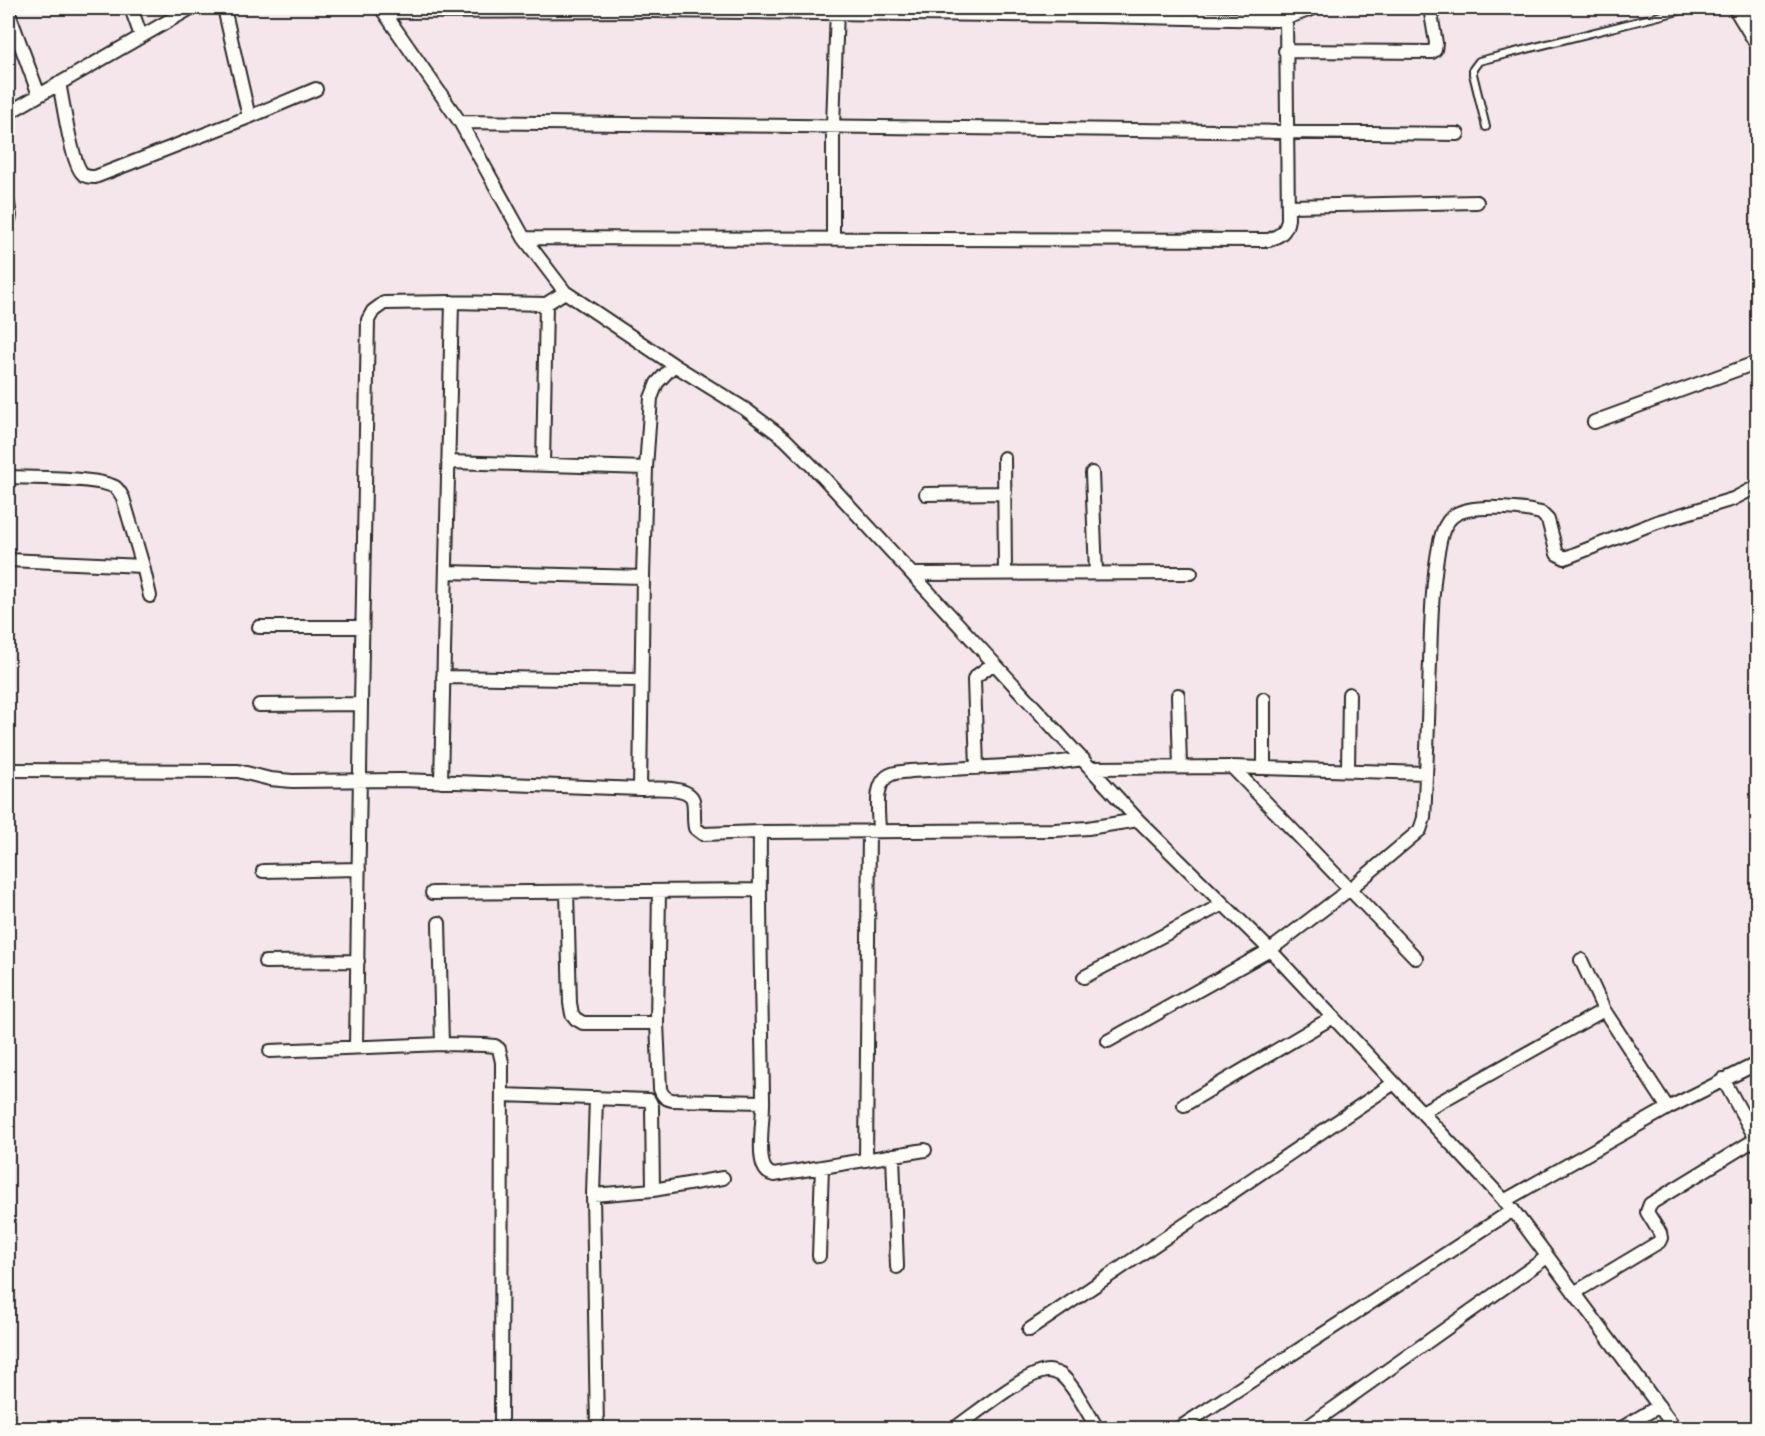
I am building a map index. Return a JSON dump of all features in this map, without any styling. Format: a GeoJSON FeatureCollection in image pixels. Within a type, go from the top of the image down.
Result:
{"type":"FeatureCollection","features":[{"type":"Feature","properties":{"kind":"main road"},"geometry":{"type":"LineString","coordinates":[[1741,8],[1758,41]]}},
{"type":"Feature","properties":{"kind":"street"},"geometry":{"type":"LineString","coordinates":[[131,8],[141,36]]}},
{"type":"Feature","properties":{"kind":"street"},"geometry":{"type":"LineString","coordinates":[[8,113],[191,8]]}},
{"type":"Feature","properties":{"kind":"street"},"geometry":{"type":"LineString","coordinates":[[224,8],[249,117]]}},
{"type":"Feature","properties":{"kind":"street"},"geometry":{"type":"LineString","coordinates":[[383,10],[1098,12],[1276,20],[1314,8]]}},
{"type":"Feature","properties":{"kind":"street"},"geometry":{"type":"LineString","coordinates":[[1285,51],[1432,52],[1435,50],[1436,43],[1430,8]]}},
{"type":"Feature","properties":{"kind":"street"},"geometry":{"type":"LineString","coordinates":[[383,10],[460,122],[524,238],[565,292],[674,365],[745,409],[785,439],[824,477],[1138,820],[1270,950],[1513,1210],[1675,1428]]}},
{"type":"Feature","properties":{"kind":"street"},"geometry":{"type":"LineString","coordinates":[[833,238],[833,126],[837,10]]}},
{"type":"Feature","properties":{"kind":"street"},"geometry":{"type":"LineString","coordinates":[[8,11],[39,95]]}},
{"type":"Feature","properties":{"kind":"street"},"geometry":{"type":"LineString","coordinates":[[524,238],[1269,240],[1281,235],[1287,229],[1289,206],[1286,18]]}},
{"type":"Feature","properties":{"kind":"street"},"geometry":{"type":"LineString","coordinates":[[59,83],[74,158],[82,174],[88,177],[108,173],[316,88]]}},
{"type":"Feature","properties":{"kind":"street"},"geometry":{"type":"LineString","coordinates":[[460,122],[1458,134]]}},
{"type":"Feature","properties":{"kind":"street"},"geometry":{"type":"LineString","coordinates":[[1289,206],[1477,202]]}},
{"type":"Feature","properties":{"kind":"street"},"geometry":{"type":"LineString","coordinates":[[8,204],[10,216],[8,223]]}},
{"type":"Feature","properties":{"kind":"street"},"geometry":{"type":"LineString","coordinates":[[356,1046],[368,320],[373,311],[384,303],[546,304],[565,292]]}},
{"type":"Feature","properties":{"kind":"street"},"geometry":{"type":"LineString","coordinates":[[441,782],[452,302]]}},
{"type":"Feature","properties":{"kind":"street"},"geometry":{"type":"LineString","coordinates":[[543,465],[546,304]]}},
{"type":"Feature","properties":{"kind":"street"},"geometry":{"type":"LineString","coordinates":[[1594,422],[1758,362]]}},
{"type":"Feature","properties":{"kind":"street"},"geometry":{"type":"LineString","coordinates":[[640,789],[640,680],[646,468],[651,398],[657,383],[674,365]]}},
{"type":"Feature","properties":{"kind":"street"},"geometry":{"type":"LineString","coordinates":[[1004,458],[1005,573]]}},
{"type":"Feature","properties":{"kind":"street"},"geometry":{"type":"LineString","coordinates":[[448,462],[646,468]]}},
{"type":"Feature","properties":{"kind":"street"},"geometry":{"type":"LineString","coordinates":[[1092,473],[1096,573]]}},
{"type":"Feature","properties":{"kind":"street"},"geometry":{"type":"LineString","coordinates":[[8,477],[96,482],[113,486],[118,490],[123,498],[150,596]]}},
{"type":"Feature","properties":{"kind":"street"},"geometry":{"type":"LineString","coordinates":[[1108,1041],[1270,950],[1350,889],[1420,830],[1424,818],[1431,630],[1440,541],[1450,518],[1458,513],[1484,507],[1541,513],[1548,520],[1557,554],[1565,558],[1658,522],[1733,499],[1758,486]]}},
{"type":"Feature","properties":{"kind":"street"},"geometry":{"type":"LineString","coordinates":[[926,494],[1005,493]]}},
{"type":"Feature","properties":{"kind":"street"},"geometry":{"type":"LineString","coordinates":[[8,560],[143,566]]}},
{"type":"Feature","properties":{"kind":"street"},"geometry":{"type":"LineString","coordinates":[[446,572],[643,577]]}},
{"type":"Feature","properties":{"kind":"street"},"geometry":{"type":"LineString","coordinates":[[913,574],[1191,573]]}},
{"type":"Feature","properties":{"kind":"street"},"geometry":{"type":"LineString","coordinates":[[259,627],[362,627]]}},
{"type":"Feature","properties":{"kind":"street"},"geometry":{"type":"LineString","coordinates":[[976,768],[974,680],[994,663]]}},
{"type":"Feature","properties":{"kind":"street"},"geometry":{"type":"LineString","coordinates":[[443,677],[640,680]]}},
{"type":"Feature","properties":{"kind":"street"},"geometry":{"type":"LineString","coordinates":[[1348,770],[1349,694]]}},
{"type":"Feature","properties":{"kind":"street"},"geometry":{"type":"LineString","coordinates":[[1178,695],[1180,767]]}},
{"type":"Feature","properties":{"kind":"street"},"geometry":{"type":"LineString","coordinates":[[1264,699],[1264,768]]}},
{"type":"Feature","properties":{"kind":"street"},"geometry":{"type":"LineString","coordinates":[[259,705],[361,704]]}},
{"type":"Feature","properties":{"kind":"street"},"geometry":{"type":"LineString","coordinates":[[866,1159],[874,831],[879,791],[886,777],[899,772],[1047,764],[1426,772]]}},
{"type":"Feature","properties":{"kind":"street"},"geometry":{"type":"LineString","coordinates":[[1232,767],[1416,958]]}},
{"type":"Feature","properties":{"kind":"street"},"geometry":{"type":"LineString","coordinates":[[8,770],[237,771],[280,781],[401,780],[673,789],[690,795],[693,802],[695,828],[703,834],[1054,830],[1088,828],[1138,820]]}},
{"type":"Feature","properties":{"kind":"street"},"geometry":{"type":"LineString","coordinates":[[760,832],[759,890],[764,1102],[761,1156],[764,1167],[767,1172],[774,1175],[925,1150]]}},
{"type":"Feature","properties":{"kind":"street"},"geometry":{"type":"LineString","coordinates":[[263,871],[359,869]]}},
{"type":"Feature","properties":{"kind":"street"},"geometry":{"type":"LineString","coordinates":[[432,893],[759,890]]}},
{"type":"Feature","properties":{"kind":"street"},"geometry":{"type":"LineString","coordinates":[[659,891],[657,1023],[660,1089],[665,1098],[672,1100],[764,1102]]}},
{"type":"Feature","properties":{"kind":"street"},"geometry":{"type":"LineString","coordinates":[[567,892],[569,993],[572,1014],[583,1023],[657,1023]]}},
{"type":"Feature","properties":{"kind":"street"},"geometry":{"type":"LineString","coordinates":[[1084,977],[1223,904]]}},
{"type":"Feature","properties":{"kind":"street"},"geometry":{"type":"LineString","coordinates":[[440,923],[442,1044]]}},
{"type":"Feature","properties":{"kind":"street"},"geometry":{"type":"LineString","coordinates":[[1581,960],[1604,1010],[1668,1108]]}},
{"type":"Feature","properties":{"kind":"street"},"geometry":{"type":"LineString","coordinates":[[265,962],[358,961]]}},
{"type":"Feature","properties":{"kind":"street"},"geometry":{"type":"LineString","coordinates":[[1422,1113],[1604,1010]]}},
{"type":"Feature","properties":{"kind":"street"},"geometry":{"type":"LineString","coordinates":[[1184,1105],[1333,1017]]}},
{"type":"Feature","properties":{"kind":"street"},"geometry":{"type":"LineString","coordinates":[[270,1051],[442,1044],[485,1045],[499,1049],[502,1062],[501,1428]]}},
{"type":"Feature","properties":{"kind":"street"},"geometry":{"type":"LineString","coordinates":[[1504,1201],[1668,1108],[1758,1063]]}},
{"type":"Feature","properties":{"kind":"street"},"geometry":{"type":"LineString","coordinates":[[1574,1293],[1659,1242],[1660,1233],[1647,1212],[1650,1204],[1757,1138],[1723,1079]]}},
{"type":"Feature","properties":{"kind":"street"},"geometry":{"type":"LineString","coordinates":[[1029,1330],[1394,1083]]}},
{"type":"Feature","properties":{"kind":"street"},"geometry":{"type":"LineString","coordinates":[[502,1095],[649,1100],[651,1102],[653,1190]]}},
{"type":"Feature","properties":{"kind":"street"},"geometry":{"type":"LineString","coordinates":[[596,1098],[593,1195],[597,1428]]}},
{"type":"Feature","properties":{"kind":"street"},"geometry":{"type":"LineString","coordinates":[[893,1155],[897,1267]]}},
{"type":"Feature","properties":{"kind":"street"},"geometry":{"type":"LineString","coordinates":[[819,1256],[822,1167]]}},
{"type":"Feature","properties":{"kind":"street"},"geometry":{"type":"LineString","coordinates":[[593,1195],[653,1190],[723,1178]]}},
{"type":"Feature","properties":{"kind":"street"},"geometry":{"type":"LineString","coordinates":[[1179,1428],[1513,1210]]}},
{"type":"Feature","properties":{"kind":"street"},"geometry":{"type":"LineString","coordinates":[[1306,1428],[1547,1257]]}},
{"type":"Feature","properties":{"kind":"street"},"geometry":{"type":"LineString","coordinates":[[955,1428],[1026,1377],[1050,1371],[1060,1375],[1067,1382],[1097,1428]]}},
{"type":"Feature","properties":{"kind":"street"},"geometry":{"type":"LineString","coordinates":[[1622,1428],[1659,1406]]}},
{"type":"Feature","properties":{"kind":"lane"},"geometry":{"type":"LineString","coordinates":[[1486,127],[1473,74],[1475,64],[1479,61],[1691,8]]}}]}
